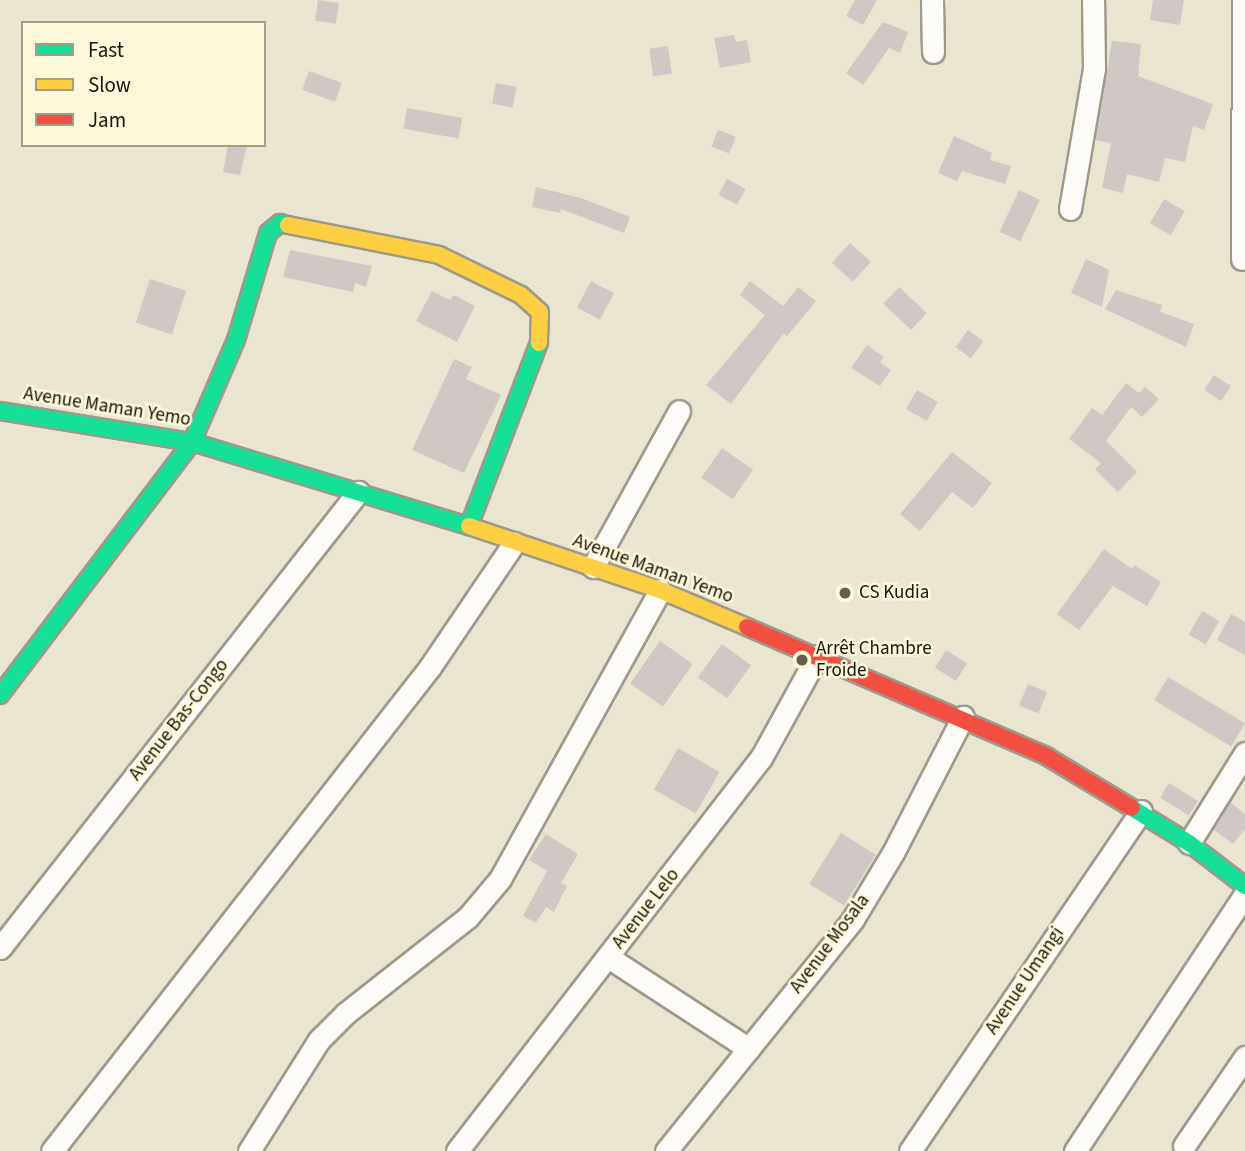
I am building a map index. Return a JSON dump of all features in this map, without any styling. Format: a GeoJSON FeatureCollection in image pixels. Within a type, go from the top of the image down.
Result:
{"type":"FeatureCollection","features":[{"type":"Feature","properties":{"kind":"street"},"geometry":{"type":"LineString","coordinates":[[932,0],[933,52]]}},
{"type":"Feature","properties":{"kind":"street"},"geometry":{"type":"LineString","coordinates":[[1070,209],[1094,68],[1093,0]]}},
{"type":"Feature","properties":{"kind":"street"},"geometry":{"type":"LineString","coordinates":[[1242,260],[1243,0]]}},
{"type":"Feature","properties":{"kind":"street"},"geometry":{"type":"LineString","coordinates":[[0,695],[192,442],[236,340],[268,233],[280,223],[439,255],[521,295],[541,312],[543,328],[469,526]]}},
{"type":"Feature","properties":{"kind":"street","name":"Avenue Maman Yemo"},"geometry":{"type":"LineString","coordinates":[[0,411],[192,442],[469,526],[660,590],[963,718],[1046,756],[1189,842],[1245,886]]}},
{"type":"Feature","properties":{"kind":"street"},"geometry":{"type":"LineString","coordinates":[[593,567],[679,411]]}},
{"type":"Feature","properties":{"kind":"street","name":"Avenue Bas-Congo"},"geometry":{"type":"LineString","coordinates":[[0,947],[358,492]]}},
{"type":"Feature","properties":{"kind":"street"},"geometry":{"type":"LineString","coordinates":[[52,1151],[430,667],[514,542]]}},
{"type":"Feature","properties":{"kind":"street"},"geometry":{"type":"LineString","coordinates":[[249,1151],[319,1040],[346,1013],[468,918],[500,879],[660,590]]}},
{"type":"Feature","properties":{"kind":"street","name":"Avenue Lelo"},"geometry":{"type":"LineString","coordinates":[[457,1151],[761,758],[817,656]]}},
{"type":"Feature","properties":{"kind":"street","name":"Avenue Mosala"},"geometry":{"type":"LineString","coordinates":[[666,1151],[853,919],[894,851],[963,718]]}},
{"type":"Feature","properties":{"kind":"street"},"geometry":{"type":"LineString","coordinates":[[1189,842],[1245,753]]}},
{"type":"Feature","properties":{"kind":"street","name":"Avenue Umangi"},"geometry":{"type":"LineString","coordinates":[[910,1151],[1140,811]]}},
{"type":"Feature","properties":{"kind":"street"},"geometry":{"type":"LineString","coordinates":[[1075,1151],[1245,894]]}},
{"type":"Feature","properties":{"kind":"street"},"geometry":{"type":"LineString","coordinates":[[608,957],[749,1049]]}},
{"type":"Feature","properties":{"kind":"street"},"geometry":{"type":"LineString","coordinates":[[1184,1146],[1245,1057]]}},
{"type":"Feature","properties":{"kind":"building"},"geometry":{"type":"Polygon","coordinates":[[[318,0],[339,3],[336,24],[315,21],[318,0]]]}},
{"type":"Feature","properties":{"kind":"building"},"geometry":{"type":"Polygon","coordinates":[[[855,0],[877,0],[863,25],[846,16],[855,0]]]}},
{"type":"Feature","properties":{"kind":"building"},"geometry":{"type":"Polygon","coordinates":[[[1153,0],[1184,0],[1180,25],[1150,20],[1153,0]]]}},
{"type":"Feature","properties":{"kind":"building"},"geometry":{"type":"Polygon","coordinates":[[[883,22],[908,32],[900,53],[889,48],[863,85],[846,73],[883,22]]]}},
{"type":"Feature","properties":{"kind":"building"},"geometry":{"type":"Polygon","coordinates":[[[734,35],[736,42],[747,40],[751,62],[720,68],[714,38],[734,35]]]}},
{"type":"Feature","properties":{"kind":"building"},"geometry":{"type":"Polygon","coordinates":[[[1112,41],[1141,44],[1138,76],[1213,104],[1204,130],[1193,126],[1185,162],[1165,158],[1159,182],[1127,174],[1123,193],[1102,188],[1111,143],[1095,140],[1112,41]]]}},
{"type":"Feature","properties":{"kind":"building"},"geometry":{"type":"Polygon","coordinates":[[[668,46],[672,74],[653,76],[649,49],[668,46]]]}},
{"type":"Feature","properties":{"kind":"building"},"geometry":{"type":"Polygon","coordinates":[[[309,71],[342,83],[335,102],[302,90],[309,71]]]}},
{"type":"Feature","properties":{"kind":"building"},"geometry":{"type":"Polygon","coordinates":[[[496,83],[517,87],[513,108],[492,104],[496,83]]]}},
{"type":"Feature","properties":{"kind":"building"},"geometry":{"type":"Polygon","coordinates":[[[407,108],[462,118],[459,138],[403,129],[407,108]]]}},
{"type":"Feature","properties":{"kind":"building"},"geometry":{"type":"Polygon","coordinates":[[[718,130],[736,137],[729,154],[712,147],[718,130]]]}},
{"type":"Feature","properties":{"kind":"building"},"geometry":{"type":"Polygon","coordinates":[[[954,136],[992,153],[990,160],[1011,166],[1005,184],[962,171],[957,181],[938,173],[954,136]]]}},
{"type":"Feature","properties":{"kind":"building"},"geometry":{"type":"Polygon","coordinates":[[[228,147],[247,147],[240,175],[223,172],[228,147]]]}},
{"type":"Feature","properties":{"kind":"building"},"geometry":{"type":"Polygon","coordinates":[[[727,179],[746,189],[737,205],[719,195],[727,179]]]}},
{"type":"Feature","properties":{"kind":"building"},"geometry":{"type":"Polygon","coordinates":[[[536,187],[581,198],[630,217],[624,233],[561,209],[560,213],[532,207],[536,187]]]}},
{"type":"Feature","properties":{"kind":"building"},"geometry":{"type":"Polygon","coordinates":[[[1019,190],[1040,200],[1020,241],[1000,232],[1019,190]]]}},
{"type":"Feature","properties":{"kind":"building"},"geometry":{"type":"Polygon","coordinates":[[[1164,199],[1185,211],[1171,235],[1150,223],[1164,199]]]}},
{"type":"Feature","properties":{"kind":"building"},"geometry":{"type":"Polygon","coordinates":[[[850,243],[871,262],[853,282],[832,263],[850,243]]]}},
{"type":"Feature","properties":{"kind":"building"},"geometry":{"type":"Polygon","coordinates":[[[290,250],[372,266],[366,287],[355,283],[353,292],[283,277],[290,250]]]}},
{"type":"Feature","properties":{"kind":"building"},"geometry":{"type":"Polygon","coordinates":[[[1086,259],[1109,270],[1102,307],[1071,293],[1086,259]]]}},
{"type":"Feature","properties":{"kind":"building"},"geometry":{"type":"Polygon","coordinates":[[[150,279],[186,291],[172,334],[136,323],[150,279]]]}},
{"type":"Feature","properties":{"kind":"building"},"geometry":{"type":"Polygon","coordinates":[[[591,281],[614,293],[600,320],[577,307],[591,281]]]}},
{"type":"Feature","properties":{"kind":"building"},"geometry":{"type":"Polygon","coordinates":[[[750,281],[783,306],[798,287],[816,301],[787,336],[784,333],[731,404],[706,385],[765,315],[740,295],[750,281]]]}},
{"type":"Feature","properties":{"kind":"building"},"geometry":{"type":"Polygon","coordinates":[[[899,287],[927,313],[911,330],[883,304],[899,287]]]}},
{"type":"Feature","properties":{"kind":"building"},"geometry":{"type":"Polygon","coordinates":[[[1116,290],[1162,305],[1160,312],[1194,324],[1186,347],[1105,309],[1116,290]]]}},
{"type":"Feature","properties":{"kind":"building"},"geometry":{"type":"Polygon","coordinates":[[[432,291],[450,300],[454,295],[475,306],[457,342],[416,321],[432,291]]]}},
{"type":"Feature","properties":{"kind":"building"},"geometry":{"type":"Polygon","coordinates":[[[968,330],[983,341],[971,358],[956,347],[968,330]]]}},
{"type":"Feature","properties":{"kind":"building"},"geometry":{"type":"Polygon","coordinates":[[[867,345],[884,357],[880,362],[891,370],[880,386],[851,368],[867,345]]]}},
{"type":"Feature","properties":{"kind":"building"},"geometry":{"type":"Polygon","coordinates":[[[454,359],[472,367],[466,379],[501,395],[464,473],[412,450],[454,359]]]}},
{"type":"Feature","properties":{"kind":"building"},"geometry":{"type":"Polygon","coordinates":[[[1214,375],[1231,386],[1221,401],[1204,390],[1214,375]]]}},
{"type":"Feature","properties":{"kind":"building"},"geometry":{"type":"Polygon","coordinates":[[[1126,383],[1139,393],[1145,387],[1159,399],[1142,417],[1131,407],[1106,441],[1137,472],[1118,492],[1095,469],[1101,463],[1069,439],[1092,408],[1102,415],[1126,383]]]}},
{"type":"Feature","properties":{"kind":"building"},"geometry":{"type":"Polygon","coordinates":[[[917,390],[938,402],[927,421],[906,409],[917,390]]]}},
{"type":"Feature","properties":{"kind":"building"},"geometry":{"type":"Polygon","coordinates":[[[722,448],[753,470],[732,499],[701,477],[722,448]]]}},
{"type":"Feature","properties":{"kind":"building"},"geometry":{"type":"Polygon","coordinates":[[[952,452],[992,483],[973,508],[952,492],[920,531],[900,514],[952,452]]]}},
{"type":"Feature","properties":{"kind":"building"},"geometry":{"type":"Polygon","coordinates":[[[1104,549],[1132,569],[1134,565],[1161,582],[1147,606],[1113,586],[1079,630],[1057,614],[1104,549]]]}},
{"type":"Feature","properties":{"kind":"building"},"geometry":{"type":"Polygon","coordinates":[[[1202,611],[1219,621],[1206,644],[1188,634],[1202,611]]]}},
{"type":"Feature","properties":{"kind":"building"},"geometry":{"type":"Polygon","coordinates":[[[1231,614],[1245,622],[1245,655],[1217,640],[1231,614]]]}},
{"type":"Feature","properties":{"kind":"building"},"geometry":{"type":"Polygon","coordinates":[[[660,641],[693,664],[663,707],[630,684],[660,641]]]}},
{"type":"Feature","properties":{"kind":"building"},"geometry":{"type":"Polygon","coordinates":[[[722,644],[751,665],[727,698],[698,677],[722,644]]]}},
{"type":"Feature","properties":{"kind":"building"},"geometry":{"type":"Polygon","coordinates":[[[946,650],[967,663],[956,681],[935,668],[946,650]]]}},
{"type":"Feature","properties":{"kind":"building"},"geometry":{"type":"Polygon","coordinates":[[[1168,677],[1245,723],[1231,746],[1154,700],[1168,677]]]}},
{"type":"Feature","properties":{"kind":"building"},"geometry":{"type":"Polygon","coordinates":[[[1028,684],[1047,692],[1038,713],[1019,705],[1028,684]]]}},
{"type":"Feature","properties":{"kind":"building"},"geometry":{"type":"Polygon","coordinates":[[[678,748],[720,772],[696,814],[654,790],[678,748]]]}},
{"type":"Feature","properties":{"kind":"building"},"geometry":{"type":"Polygon","coordinates":[[[1169,783],[1198,801],[1189,815],[1160,797],[1169,783]]]}},
{"type":"Feature","properties":{"kind":"building"},"geometry":{"type":"Polygon","coordinates":[[[1230,802],[1245,814],[1245,829],[1233,844],[1213,829],[1230,802]]]}},
{"type":"Feature","properties":{"kind":"building"},"geometry":{"type":"Polygon","coordinates":[[[841,833],[876,855],[844,906],[809,884],[841,833]]]}},
{"type":"Feature","properties":{"kind":"building"},"geometry":{"type":"Polygon","coordinates":[[[546,834],[578,854],[561,883],[567,886],[554,912],[546,907],[536,923],[523,916],[547,871],[529,860],[546,834]]]}},
{"type":"Feature","properties":{"kind":"traffic: fast"},"geometry":{"type":"LineString","coordinates":[[0,695],[192,442],[236,340],[268,233],[280,223],[288,225]]}},
{"type":"Feature","properties":{"kind":"traffic: fast"},"geometry":{"type":"LineString","coordinates":[[469,526],[539,343]]}},
{"type":"Feature","properties":{"kind":"traffic: fast"},"geometry":{"type":"LineString","coordinates":[[0,411],[192,442],[469,526]]}},
{"type":"Feature","properties":{"kind":"traffic: fast"},"geometry":{"type":"LineString","coordinates":[[1132,808],[1189,843],[1245,886]]}},
{"type":"Feature","properties":{"kind":"traffic: slow"},"geometry":{"type":"LineString","coordinates":[[288,225],[439,255],[521,295],[540,312],[539,343]]}},
{"type":"Feature","properties":{"kind":"traffic: slow"},"geometry":{"type":"LineString","coordinates":[[469,526],[660,590],[747,627]]}},
{"type":"Feature","properties":{"kind":"traffic: jam"},"geometry":{"type":"LineString","coordinates":[[747,627],[1046,756],[1132,808]]}},
{"type":"Feature","properties":{"kind":"place","name":"CS Kudia"},"geometry":{"type":"Point","coordinates":[845,593]}},
{"type":"Feature","properties":{"kind":"place","name":"Arrêt Chambre Froide"},"geometry":{"type":"Point","coordinates":[802,660]}}]}
